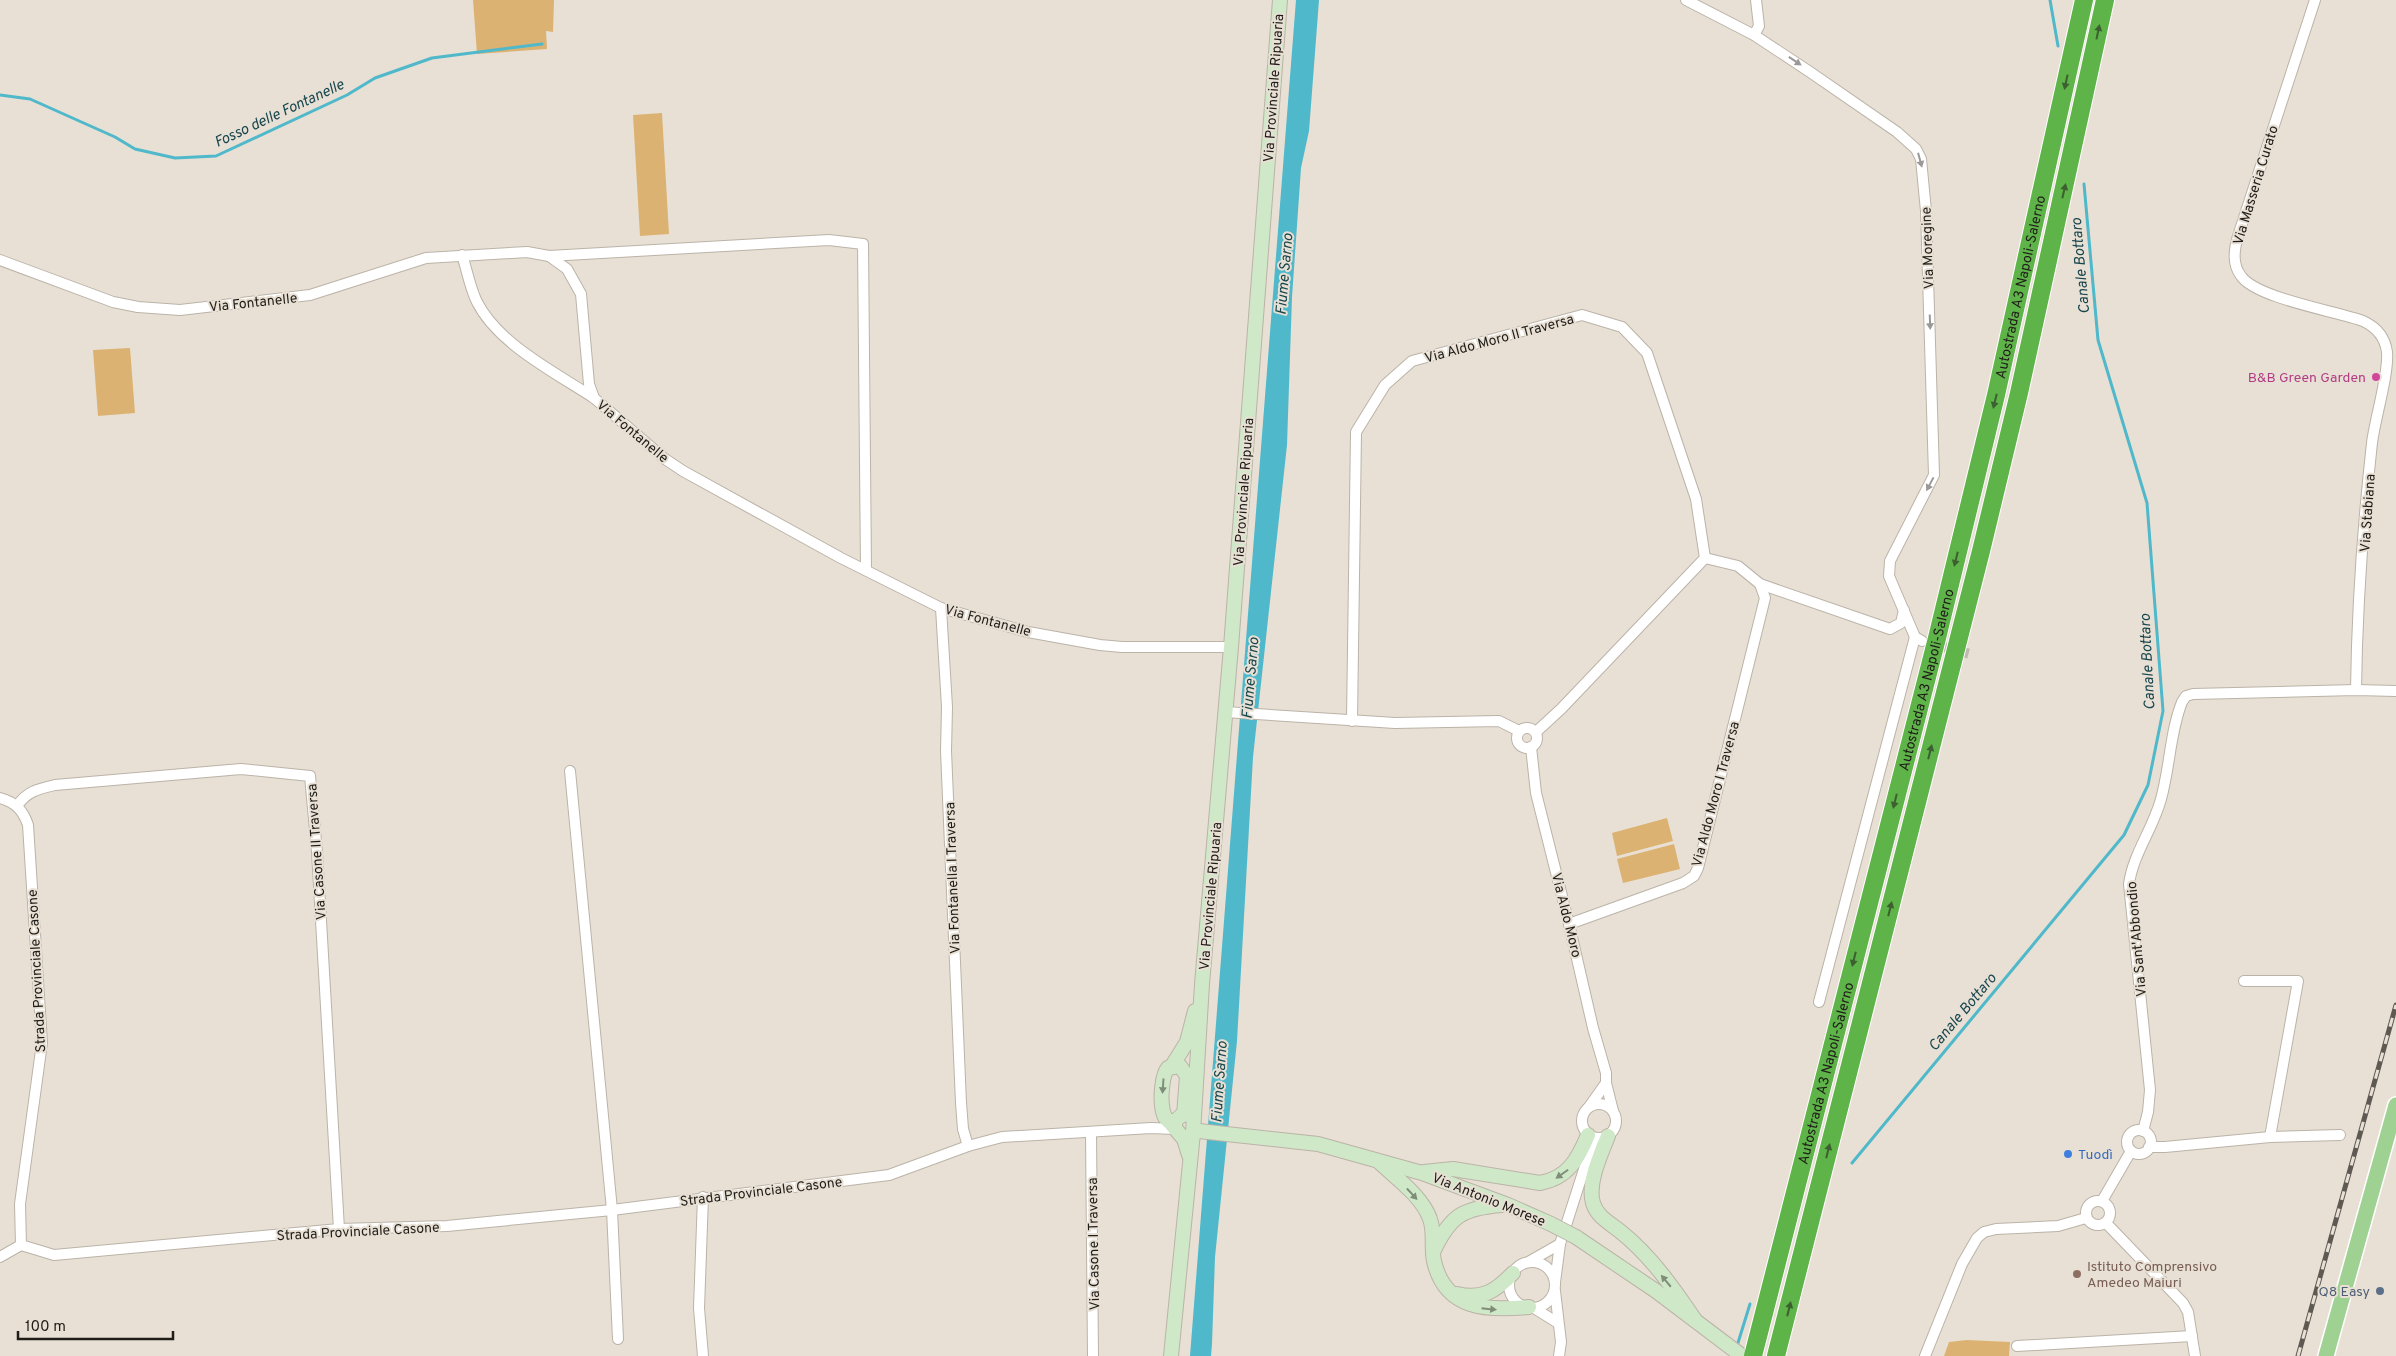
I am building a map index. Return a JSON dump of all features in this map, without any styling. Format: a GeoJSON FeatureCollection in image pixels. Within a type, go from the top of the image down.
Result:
{"type":"FeatureCollection","features":[{"type":"Feature","properties":{"kind":"highway","name":"Autostrada A3 Napoli-Salerno"},"geometry":{"type":"LineString","coordinates":[[1753,1356],[1937,638],[1994,405],[2084,0]]}},
{"type":"Feature","properties":{"kind":"highway","name":"Autostrada A3 Napoli-Salerno"},"geometry":{"type":"LineString","coordinates":[[1776,1356],[1981,551],[2019,393],[2105,0]]}},
{"type":"Feature","properties":{"kind":"main road","name":"Via Provinciale Ripuaria"},"geometry":{"type":"LineString","coordinates":[[1182,1123],[1194,1096],[1202,984],[1228,712],[1231,647],[1280,0]]}},
{"type":"Feature","properties":{"kind":"main road","name":"Via Provinciale Ripuaria"},"geometry":{"type":"LineString","coordinates":[[1171,1356],[1189,1156],[1182,1123],[1164,1075],[1187,1042],[1202,984]]}},
{"type":"Feature","properties":{"kind":"main road"},"geometry":{"type":"LineString","coordinates":[[1172,1066],[1183,1069],[1194,1096]]}},
{"type":"Feature","properties":{"kind":"main road","name":"Via Provinciale Ripuaria"},"geometry":{"type":"LineString","coordinates":[[1182,1123],[1187,1076]]}},
{"type":"Feature","properties":{"kind":"main road"},"geometry":{"type":"LineString","coordinates":[[2326,1356],[2396,1105]]}},
{"type":"Feature","properties":{"kind":"main road","name":"Via Antonio Morese"},"geometry":{"type":"LineString","coordinates":[[1182,1123],[1318,1144],[1422,1173],[1508,1205],[1551,1224],[1614,1260],[1742,1356]]}},
{"type":"Feature","properties":{"kind":"main road"},"geometry":{"type":"LineString","coordinates":[[1422,1173],[1453,1169],[1540,1182],[1550,1181],[1560,1177],[1575,1163],[1597,1136]]}},
{"type":"Feature","properties":{"kind":"main road"},"geometry":{"type":"LineString","coordinates":[[1597,1136],[1596,1170],[1592,1202],[1598,1215],[1622,1232],[1643,1253],[1677,1293],[1695,1320]]}},
{"type":"Feature","properties":{"kind":"main road"},"geometry":{"type":"LineString","coordinates":[[1377,1160],[1414,1194],[1426,1211],[1432,1227],[1433,1253],[1441,1280],[1454,1293],[1470,1305],[1479,1308],[1503,1310],[1531,1307]]}},
{"type":"Feature","properties":{"kind":"main road"},"geometry":{"type":"LineString","coordinates":[[1433,1253],[1442,1233],[1460,1214],[1479,1207],[1508,1205]]}},
{"type":"Feature","properties":{"kind":"main road"},"geometry":{"type":"LineString","coordinates":[[1454,1293],[1472,1296],[1491,1292],[1513,1273]]}},
{"type":"Feature","properties":{"kind":"street","name":"Via Moregine"},"geometry":{"type":"LineString","coordinates":[[1686,0],[1754,34],[1897,132],[1916,149],[1921,159],[1926,211],[1934,475],[1890,560],[1890,576],[1918,639],[1819,1002]]}},
{"type":"Feature","properties":{"kind":"street"},"geometry":{"type":"LineString","coordinates":[[1754,34],[1759,26],[1756,0]]}},
{"type":"Feature","properties":{"kind":"street","name":"Via Masseria Curato"},"geometry":{"type":"LineString","coordinates":[[2315,0],[2238,236],[2234,258],[2240,276],[2254,289],[2362,321],[2371,325],[2383,338]]}},
{"type":"Feature","properties":{"kind":"street"},"geometry":{"type":"LineString","coordinates":[[549,256],[830,240],[863,244],[866,570]]}},
{"type":"Feature","properties":{"kind":"street","name":"Via Fontanelle"},"geometry":{"type":"LineString","coordinates":[[0,260],[112,302],[138,307],[180,310],[310,296],[426,258],[527,252],[549,256],[566,269],[581,294],[588,384],[594,398],[665,459],[683,471],[866,570],[941,608],[1028,632],[1100,645],[1122,647],[1231,647]]}},
{"type":"Feature","properties":{"kind":"street"},"geometry":{"type":"LineString","coordinates":[[462,255],[476,302],[490,323],[526,354],[594,398]]}},
{"type":"Feature","properties":{"kind":"street","name":"Via Aldo Moro II Traversa"},"geometry":{"type":"LineString","coordinates":[[1352,721],[1356,432],[1385,386],[1412,361],[1582,315],[1622,327],[1647,353],[1696,499],[1705,558]]}},
{"type":"Feature","properties":{"kind":"street","name":"Via Stabiana"},"geometry":{"type":"LineString","coordinates":[[2356,690],[2372,444],[2387,354],[2383,338]]}},
{"type":"Feature","properties":{"kind":"street"},"geometry":{"type":"LineString","coordinates":[[1519,731],[1517,740],[1520,745],[1531,747],[1536,742],[1536,732],[1561,710],[1705,558],[1738,566],[1760,584],[1890,629],[1901,623],[1904,610]]}},
{"type":"Feature","properties":{"kind":"street","name":"Via Aldo Moro I Traversa"},"geometry":{"type":"LineString","coordinates":[[1569,924],[1683,883],[1694,876],[1698,868],[1765,598],[1760,584]]}},
{"type":"Feature","properties":{"kind":"street","name":"Via Fontanella I Traversa"},"geometry":{"type":"LineString","coordinates":[[941,608],[947,707],[946,751],[961,1104],[963,1129],[968,1146]]}},
{"type":"Feature","properties":{"kind":"street"},"geometry":{"type":"LineString","coordinates":[[2356,690],[2396,691]]}},
{"type":"Feature","properties":{"kind":"street","name":"Via Sant'Abbondio"},"geometry":{"type":"LineString","coordinates":[[2143,1131],[2148,1112],[2150,1090],[2130,884],[2131,869],[2156,816],[2178,711],[2186,696],[2356,690]]}},
{"type":"Feature","properties":{"kind":"street"},"geometry":{"type":"LineString","coordinates":[[1228,712],[1395,723],[1499,721],[1519,731]]}},
{"type":"Feature","properties":{"kind":"street"},"geometry":{"type":"LineString","coordinates":[[1519,731],[1528,727],[1536,732]]}},
{"type":"Feature","properties":{"kind":"street","name":"Via Aldo Moro"},"geometry":{"type":"LineString","coordinates":[[1531,747],[1530,759],[1536,793],[1593,1028],[1603,1057],[1606,1083],[1613,1111]]}},
{"type":"Feature","properties":{"kind":"street","name":"Via Casone II Traversa"},"geometry":{"type":"LineString","coordinates":[[17,806],[23,797],[32,791],[54,785],[242,769],[310,776],[318,862],[339,1229]]}},
{"type":"Feature","properties":{"kind":"street"},"geometry":{"type":"LineString","coordinates":[[570,771],[612,1210],[618,1338]]}},
{"type":"Feature","properties":{"kind":"street"},"geometry":{"type":"LineString","coordinates":[[0,798],[17,806]]}},
{"type":"Feature","properties":{"kind":"street","name":"Strada Provinciale Casone"},"geometry":{"type":"LineString","coordinates":[[17,806],[24,814],[28,825],[42,1043],[20,1204],[21,1245],[54,1255],[339,1229],[447,1226],[612,1210],[889,1175],[968,1146],[1002,1137],[1152,1128],[1182,1123]]}},
{"type":"Feature","properties":{"kind":"street"},"geometry":{"type":"LineString","coordinates":[[2244,981],[2298,981],[2270,1137]]}},
{"type":"Feature","properties":{"kind":"street"},"geometry":{"type":"LineString","coordinates":[[1597,1136],[1585,1131],[1582,1121],[1589,1107],[1606,1083]]}},
{"type":"Feature","properties":{"kind":"street"},"geometry":{"type":"LineString","coordinates":[[1559,1356],[1561,1342],[1555,1285],[1560,1244],[1597,1136],[1616,1127],[1613,1111],[1605,1105],[1589,1107]]}},
{"type":"Feature","properties":{"kind":"street"},"geometry":{"type":"LineString","coordinates":[[1152,1128],[1159,1124],[1182,1123]]}},
{"type":"Feature","properties":{"kind":"street"},"geometry":{"type":"LineString","coordinates":[[2150,1147],[2150,1139],[2143,1131],[2135,1131],[2129,1136],[2127,1144],[2131,1151],[2142,1154],[2150,1147],[2270,1137],[2340,1135]]}},
{"type":"Feature","properties":{"kind":"street","name":"Via Casone I Traversa"},"geometry":{"type":"LineString","coordinates":[[1091,1132],[1093,1356]]}},
{"type":"Feature","properties":{"kind":"street"},"geometry":{"type":"LineString","coordinates":[[2102,1201],[2131,1151]]}},
{"type":"Feature","properties":{"kind":"street"},"geometry":{"type":"LineString","coordinates":[[703,1197],[699,1308],[703,1356]]}},
{"type":"Feature","properties":{"kind":"street"},"geometry":{"type":"LineString","coordinates":[[2086,1218],[2086,1210],[2090,1203],[2102,1201]]}},
{"type":"Feature","properties":{"kind":"street"},"geometry":{"type":"LineString","coordinates":[[2086,1218],[2095,1225],[2106,1223],[2110,1216],[2110,1209],[2102,1201]]}},
{"type":"Feature","properties":{"kind":"street"},"geometry":{"type":"LineString","coordinates":[[1925,1356],[1962,1264],[1976,1238],[1984,1232],[2058,1226],[2086,1218]]}},
{"type":"Feature","properties":{"kind":"street"},"geometry":{"type":"LineString","coordinates":[[2106,1223],[2183,1302],[2188,1312],[2195,1356]]}},
{"type":"Feature","properties":{"kind":"street"},"geometry":{"type":"LineString","coordinates":[[1558,1323],[1531,1307],[1517,1302],[1511,1292],[1510,1285],[1513,1273],[1522,1265],[1544,1255],[1560,1244]]}},
{"type":"Feature","properties":{"kind":"street"},"geometry":{"type":"LineString","coordinates":[[0,1256],[21,1245]]}},
{"type":"Feature","properties":{"kind":"street"},"geometry":{"type":"LineString","coordinates":[[1528,1262],[1546,1266],[1555,1285]]}},
{"type":"Feature","properties":{"kind":"street"},"geometry":{"type":"LineString","coordinates":[[1531,1307],[1546,1303],[1555,1285]]}},
{"type":"Feature","properties":{"kind":"street"},"geometry":{"type":"LineString","coordinates":[[2017,1346],[2192,1336]]}},
{"type":"Feature","properties":{"kind":"shaded area"},"geometry":{"type":"Polygon","coordinates":[[[473,0],[554,0],[553,32],[546,31],[547,49],[477,54],[473,0]]]}},
{"type":"Feature","properties":{"kind":"shaded area"},"geometry":{"type":"Polygon","coordinates":[[[662,113],[669,234],[640,236],[633,115],[662,113]]]}},
{"type":"Feature","properties":{"kind":"shaded area"},"geometry":{"type":"Polygon","coordinates":[[[130,348],[135,413],[98,416],[93,350],[130,348]]]}},
{"type":"Feature","properties":{"kind":"shaded area"},"geometry":{"type":"Polygon","coordinates":[[[1667,818],[1673,841],[1617,856],[1612,833],[1667,818]]]}},
{"type":"Feature","properties":{"kind":"shaded area"},"geometry":{"type":"Polygon","coordinates":[[[1674,844],[1680,869],[1623,883],[1617,859],[1674,844]]]}},
{"type":"Feature","properties":{"kind":"shaded area"},"geometry":{"type":"Polygon","coordinates":[[[1967,1340],[2010,1342],[2009,1356],[1944,1356],[1949,1342],[1967,1340]]]}},
{"type":"Feature","properties":{"kind":"water","name":"Fiume Sarno"},"geometry":{"type":"Polygon","coordinates":[[[1296,0],[1319,0],[1309,131],[1301,168],[1292,297],[1287,445],[1253,757],[1237,1041],[1215,1257],[1211,1356],[1190,1356],[1296,0]]]}},
{"type":"Feature","properties":{"kind":"waterway","name":"Canale Bottaro"},"geometry":{"type":"LineString","coordinates":[[2050,0],[2058,46]]}},
{"type":"Feature","properties":{"kind":"waterway","name":"Fosso delle Fontanelle"},"geometry":{"type":"LineString","coordinates":[[0,95],[30,99],[115,137],[135,149],[175,158],[216,156],[347,95],[375,78],[432,58],[542,44]]}},
{"type":"Feature","properties":{"kind":"waterway","name":"Canale Bottaro"},"geometry":{"type":"LineString","coordinates":[[1852,1163],[2124,835],[2148,785],[2163,711],[2147,503],[2098,340],[2084,184]]}},
{"type":"Feature","properties":{"kind":"waterway","name":"Canale Bottaro"},"geometry":{"type":"LineString","coordinates":[[1737,1346],[1750,1304]]}},
{"type":"Feature","properties":{"kind":"tunnel"},"geometry":{"type":"LineString","coordinates":[[1930,643],[1970,654]]}},
{"type":"Feature","properties":{"kind":"railway"},"geometry":{"type":"LineString","coordinates":[[2298,1356],[2396,1005]]}},
{"type":"Feature","properties":{"kind":"place","name":"B&B Green Garden"},"geometry":{"type":"Point","coordinates":[2376,377]}},
{"type":"Feature","properties":{"kind":"place","name":"Tuodì"},"geometry":{"type":"Point","coordinates":[2068,1154]}},
{"type":"Feature","properties":{"kind":"place","name":"Istituto Comprensivo Amedeo Maiuri"},"geometry":{"type":"Point","coordinates":[2077,1274]}},
{"type":"Feature","properties":{"kind":"place","name":"Q8 Easy"},"geometry":{"type":"Point","coordinates":[2380,1291]}}]}
